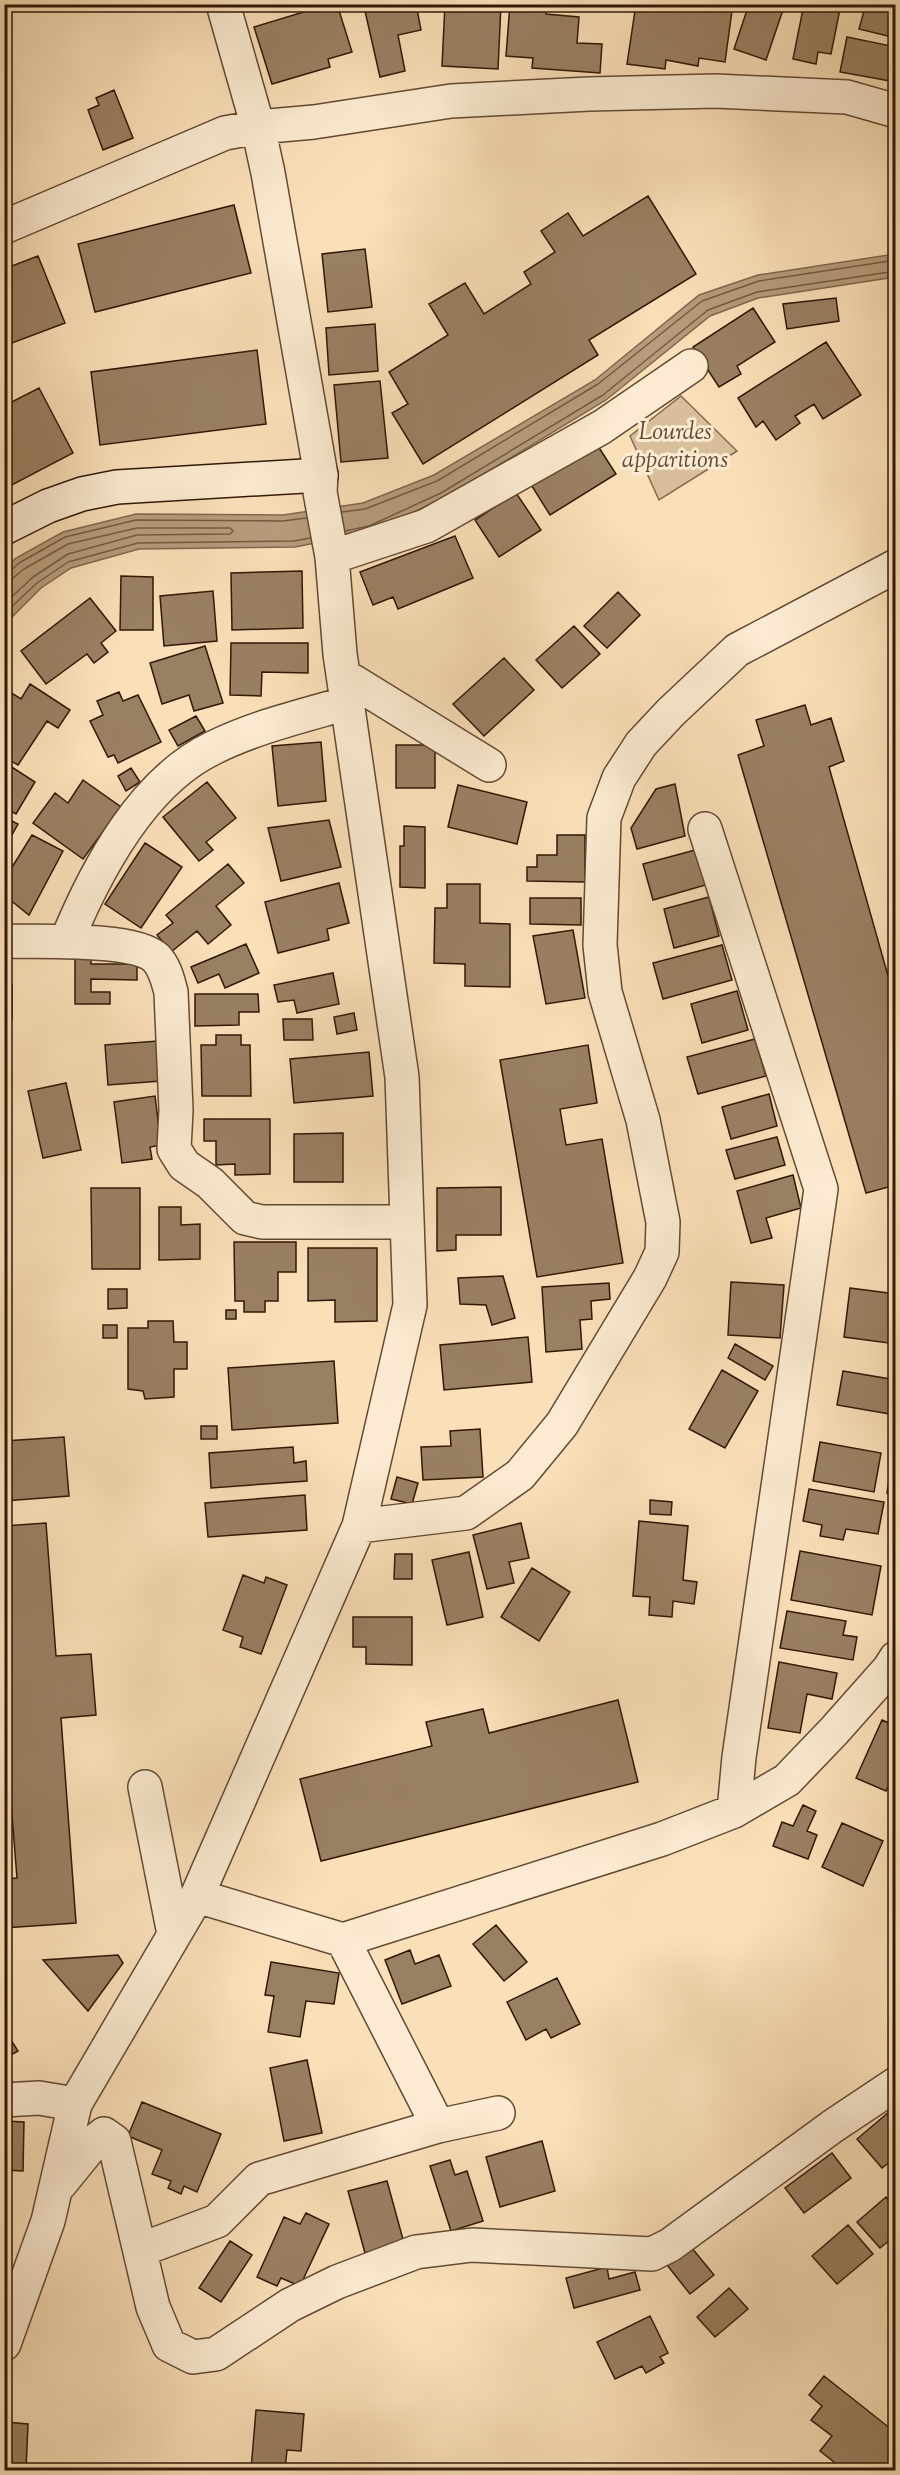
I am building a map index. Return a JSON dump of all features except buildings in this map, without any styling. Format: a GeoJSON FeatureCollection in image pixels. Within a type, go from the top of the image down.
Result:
{"type":"FeatureCollection","features":[{"type":"Feature","properties":{"kind":"street"},"geometry":{"type":"LineString","coordinates":[[4,2344],[48,2221],[75,2104],[197,1896],[359,1526],[410,1305],[402,1077],[345,689],[332,557],[258,127],[223,4]]}},
{"type":"Feature","properties":{"kind":"street"},"geometry":{"type":"LineString","coordinates":[[4,227],[225,133],[451,101],[607,93],[715,91],[847,97],[896,111]]}},
{"type":"Feature","properties":{"kind":"street"},"geometry":{"type":"LineString","coordinates":[[332,557],[426,526],[602,427],[691,366]]}},
{"type":"Feature","properties":{"kind":"street"},"geometry":{"type":"LineString","coordinates":[[4,528],[48,506],[82,494],[117,487],[321,484]]}},
{"type":"Feature","properties":{"kind":"street"},"geometry":{"type":"LineString","coordinates":[[359,1526],[466,1513],[520,1475],[562,1424],[650,1278],[662,1252],[663,1222],[643,1120],[604,993],[600,945],[604,818],[619,778],[641,744],[671,712],[737,650],[896,566]]}},
{"type":"Feature","properties":{"kind":"street"},"geometry":{"type":"LineString","coordinates":[[345,689],[489,765]]}},
{"type":"Feature","properties":{"kind":"street"},"geometry":{"type":"LineString","coordinates":[[67,940],[87,893],[126,829],[179,768],[212,748],[345,689]]}},
{"type":"Feature","properties":{"kind":"street"},"geometry":{"type":"LineString","coordinates":[[705,829],[821,1189],[739,1757],[734,1811]]}},
{"type":"Feature","properties":{"kind":"street"},"geometry":{"type":"LineString","coordinates":[[4,941],[89,942],[148,952],[162,966],[171,993],[176,1110],[174,1149],[184,1166],[210,1183],[245,1218],[262,1222],[407,1222]]}},
{"type":"Feature","properties":{"kind":"street"},"geometry":{"type":"LineString","coordinates":[[197,1896],[343,1940],[662,1839],[734,1811],[786,1780],[834,1731],[889,1670],[896,1658]]}},
{"type":"Feature","properties":{"kind":"street"},"geometry":{"type":"LineString","coordinates":[[145,1787],[174,1935]]}},
{"type":"Feature","properties":{"kind":"street"},"geometry":{"type":"LineString","coordinates":[[343,1940],[438,2126]]}},
{"type":"Feature","properties":{"kind":"street"},"geometry":{"type":"LineString","coordinates":[[55,2190],[95,2141],[104,2134],[114,2141],[153,2307],[170,2345],[193,2358],[216,2354],[290,2305],[337,2282],[416,2252],[472,2245],[652,2254],[670,2245],[833,2126],[896,2084]]}},
{"type":"Feature","properties":{"kind":"street"},"geometry":{"type":"LineString","coordinates":[[4,2100],[39,2098],[75,2104]]}},
{"type":"Feature","properties":{"kind":"street"},"geometry":{"type":"LineString","coordinates":[[140,2250],[217,2221],[259,2179],[438,2126],[498,2113]]}},
{"type":"Feature","properties":{"kind":"green space","name":"Lourdes apparitions"},"geometry":{"type":"Polygon","coordinates":[[[681,396],[737,451],[659,500],[630,436],[681,396]]]}},
{"type":"Feature","properties":{"kind":"water"},"geometry":{"type":"Polygon","coordinates":[[[895,254],[895,277],[758,298],[710,316],[606,400],[444,498],[370,532],[295,547],[139,549],[71,568],[41,588],[5,624],[5,568],[16,558],[63,532],[136,514],[283,515],[363,503],[434,475],[595,380],[699,295],[758,275],[895,254]]]}}]}
